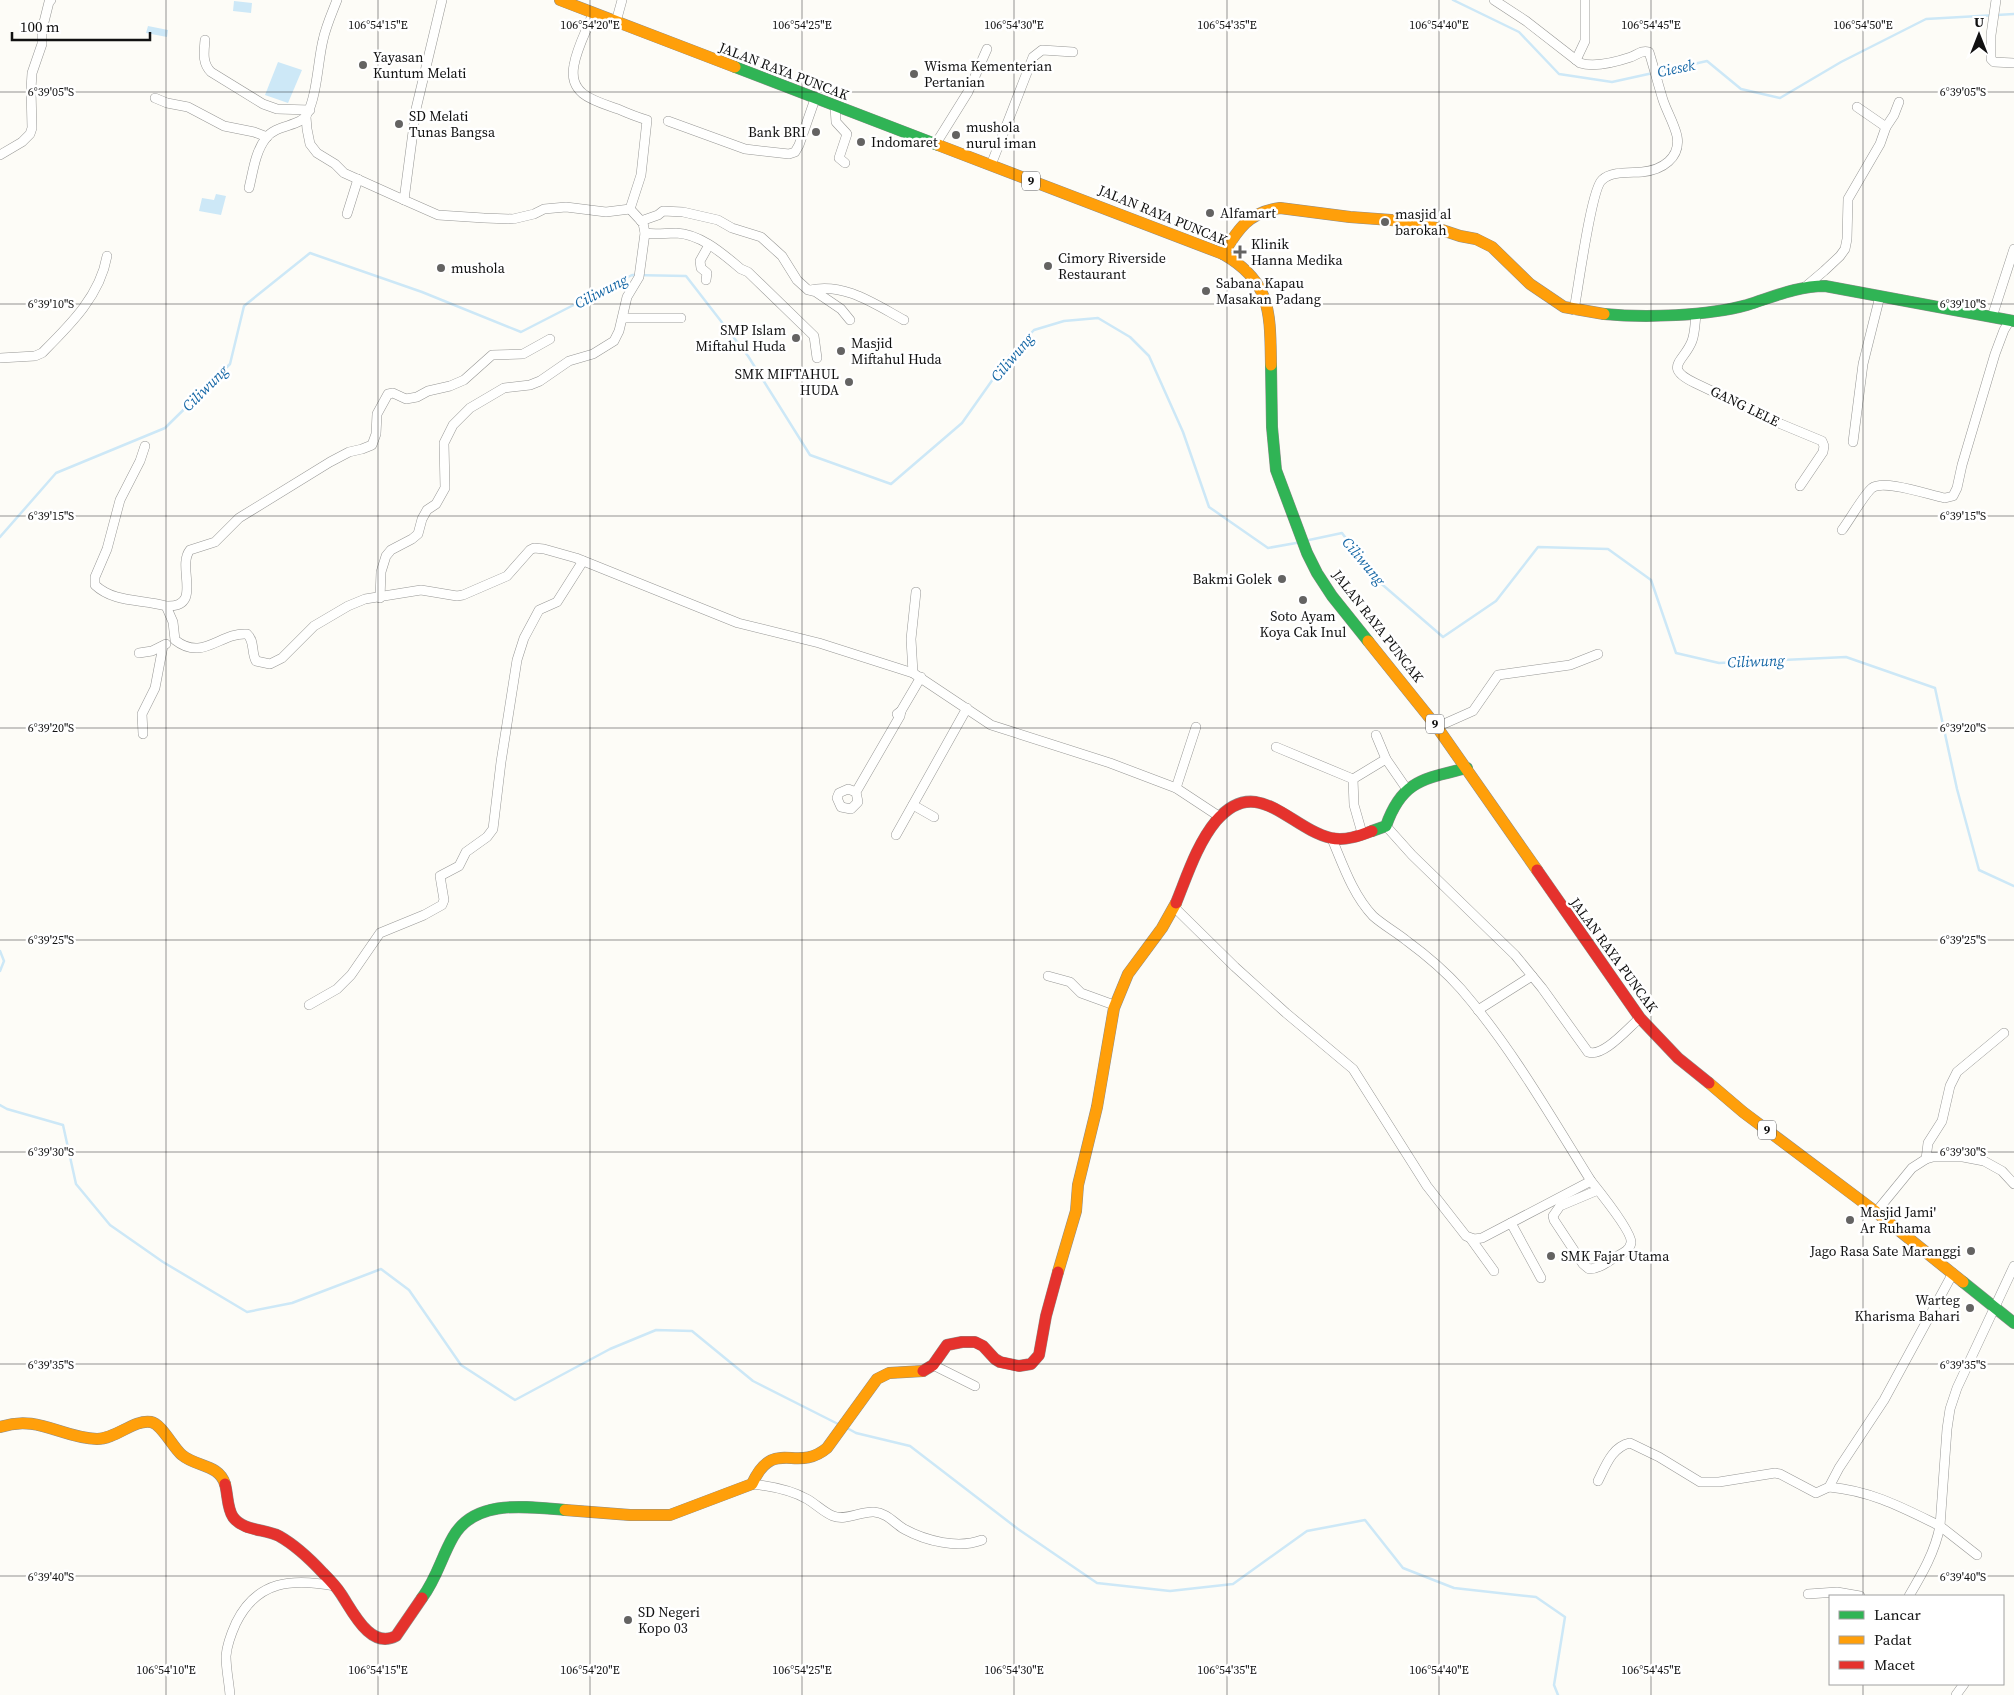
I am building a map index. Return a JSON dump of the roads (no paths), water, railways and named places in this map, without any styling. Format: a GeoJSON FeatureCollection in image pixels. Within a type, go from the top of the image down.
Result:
{"type":"FeatureCollection","features":[{"type":"Feature","properties":{"kind":"main road","name":"JALAN RAYA PUNCAK"},"geometry":{"type":"LineString","coordinates":[[560,0],[1224,254],[1255,278],[1267,302],[1276,470],[1307,553],[1332,596],[1437,727],[1640,1018],[1678,1058],[1743,1112],[1876,1212],[2014,1323]]}},
{"type":"Feature","properties":{"kind":"main road"},"geometry":{"type":"LineString","coordinates":[[1224,254],[1236,231],[1246,221],[1270,208],[1280,208],[1367,219],[1418,222],[1485,243],[1492,247],[1530,284],[1564,307],[1574,310],[1623,316],[1696,314],[1738,307],[1804,287],[1830,286],[2012,321]]}},
{"type":"Feature","properties":{"kind":"main road"},"geometry":{"type":"LineString","coordinates":[[0,1427],[22,1421],[101,1439],[113,1437],[144,1422],[154,1422],[180,1454],[191,1462],[220,1473],[230,1510],[235,1520],[240,1524],[273,1534],[286,1541],[335,1586],[364,1628],[380,1638],[389,1639],[394,1637],[403,1628],[430,1587],[460,1528],[482,1513],[503,1507],[520,1506],[623,1514],[670,1515],[752,1484],[759,1469],[765,1463],[776,1459],[816,1457],[825,1451],[873,1383],[883,1374],[922,1371],[933,1365],[945,1346],[951,1343],[977,1343],[996,1359],[1014,1366],[1030,1366],[1037,1360],[1048,1304],[1076,1210],[1078,1186],[1097,1104],[1114,1005],[1122,985],[1174,907],[1191,863],[1220,816],[1237,803],[1253,800],[1267,805],[1308,829],[1332,838],[1350,837],[1386,826],[1392,808],[1406,788],[1428,779],[1466,768]]}},
{"type":"Feature","properties":{"kind":"street"},"geometry":{"type":"LineString","coordinates":[[0,155],[22,142],[30,134],[32,128],[32,73],[42,44],[42,30],[49,2],[52,0]]}},
{"type":"Feature","properties":{"kind":"street"},"geometry":{"type":"LineString","coordinates":[[336,0],[323,41],[306,129],[313,149],[344,173],[438,215],[513,219],[552,208],[606,212],[630,208]]}},
{"type":"Feature","properties":{"kind":"street"},"geometry":{"type":"LineString","coordinates":[[404,200],[416,109],[442,0]]}},
{"type":"Feature","properties":{"kind":"street"},"geometry":{"type":"LineString","coordinates":[[616,22],[622,0]]}},
{"type":"Feature","properties":{"kind":"street"},"geometry":{"type":"LineString","coordinates":[[1494,0],[1526,21],[1576,60],[1587,65],[1606,63],[1630,57],[1643,51],[1649,52],[1677,135],[1674,153],[1668,163],[1658,169],[1608,176],[1599,184],[1588,226],[1574,310]]}},
{"type":"Feature","properties":{"kind":"street"},"geometry":{"type":"LineString","coordinates":[[1576,60],[1585,41],[1585,0]]}},
{"type":"Feature","properties":{"kind":"street"},"geometry":{"type":"LineString","coordinates":[[1995,0],[1991,59],[1994,62],[2014,63]]}},
{"type":"Feature","properties":{"kind":"street"},"geometry":{"type":"LineString","coordinates":[[593,13],[574,62],[573,78],[576,85],[586,97],[597,103],[647,120],[642,175],[630,208]]}},
{"type":"Feature","properties":{"kind":"street"},"geometry":{"type":"LineString","coordinates":[[205,40],[204,60],[206,68],[211,72],[263,104],[277,109],[308,113]]}},
{"type":"Feature","properties":{"kind":"street"},"geometry":{"type":"LineString","coordinates":[[935,145],[968,92],[987,49]]}},
{"type":"Feature","properties":{"kind":"street"},"geometry":{"type":"LineString","coordinates":[[991,165],[999,150],[1033,57],[1042,50],[1073,52]]}},
{"type":"Feature","properties":{"kind":"street"},"geometry":{"type":"LineString","coordinates":[[155,98],[188,107],[224,126],[254,132],[266,137]]}},
{"type":"Feature","properties":{"kind":"street"},"geometry":{"type":"LineString","coordinates":[[668,121],[745,149],[789,154],[795,152],[799,145],[815,99]]}},
{"type":"Feature","properties":{"kind":"street"},"geometry":{"type":"LineString","coordinates":[[1804,287],[1824,271],[1845,249],[1848,199],[1880,144],[1886,127],[1894,115],[1899,102]]}},
{"type":"Feature","properties":{"kind":"street"},"geometry":{"type":"LineString","coordinates":[[835,106],[836,122],[846,134],[846,142],[839,158],[845,163]]}},
{"type":"Feature","properties":{"kind":"street"},"geometry":{"type":"LineString","coordinates":[[1857,107],[1886,127]]}},
{"type":"Feature","properties":{"kind":"street"},"geometry":{"type":"LineString","coordinates":[[249,188],[258,154],[266,137],[282,126],[298,122],[308,113]]}},
{"type":"Feature","properties":{"kind":"street"},"geometry":{"type":"LineString","coordinates":[[347,214],[358,179]]}},
{"type":"Feature","properties":{"kind":"street"},"geometry":{"type":"LineString","coordinates":[[380,598],[381,572],[386,556],[391,550],[418,534],[422,519],[427,510],[436,504],[445,488],[444,443],[453,425],[470,408],[504,388],[530,385],[540,381],[569,361],[593,354],[614,341],[623,318],[627,297],[639,277],[645,233],[641,221],[630,208]]}},
{"type":"Feature","properties":{"kind":"street"},"geometry":{"type":"LineString","coordinates":[[641,221],[658,215],[663,211],[682,212],[718,220],[732,228],[760,237],[782,256],[797,280],[808,290],[816,292],[841,309],[850,320]]}},
{"type":"Feature","properties":{"kind":"street"},"geometry":{"type":"LineString","coordinates":[[645,233],[687,235],[698,238],[740,269],[748,272],[814,336],[817,358]]}},
{"type":"Feature","properties":{"kind":"street"},"geometry":{"type":"LineString","coordinates":[[706,280],[707,273],[701,268],[700,261],[709,246]]}},
{"type":"Feature","properties":{"kind":"street"},"geometry":{"type":"LineString","coordinates":[[1992,317],[2014,249]]}},
{"type":"Feature","properties":{"kind":"street"},"geometry":{"type":"LineString","coordinates":[[0,358],[35,356],[42,353],[86,305],[104,272],[107,256]]}},
{"type":"Feature","properties":{"kind":"street"},"geometry":{"type":"LineString","coordinates":[[808,290],[824,286],[845,291],[863,298],[904,320]]}},
{"type":"Feature","properties":{"kind":"street"},"geometry":{"type":"LineString","coordinates":[[1853,442],[1863,364],[1880,296]]}},
{"type":"Feature","properties":{"kind":"street","name":"GANG LELE"},"geometry":{"type":"LineString","coordinates":[[1696,314],[1693,339],[1680,360],[1679,373],[1688,380],[1781,424],[1822,441],[1824,446],[1822,452],[1800,486]]}},
{"type":"Feature","properties":{"kind":"street"},"geometry":{"type":"LineString","coordinates":[[623,318],[681,318]]}},
{"type":"Feature","properties":{"kind":"street"},"geometry":{"type":"LineString","coordinates":[[1842,530],[1871,488],[1879,485],[1889,485],[1945,498],[1953,496],[1957,488],[1995,354],[2004,330],[2012,321]]}},
{"type":"Feature","properties":{"kind":"street"},"geometry":{"type":"LineString","coordinates":[[145,446],[140,461],[120,500],[107,549],[95,577],[95,585],[119,598],[175,607],[181,603],[188,592],[185,560],[190,550],[215,542],[239,518],[330,462],[349,452],[372,445],[376,434],[377,414],[388,394],[393,393],[406,399],[450,386],[464,380],[492,355],[523,354],[550,339]]}},
{"type":"Feature","properties":{"kind":"street"},"geometry":{"type":"LineString","coordinates":[[175,640],[187,647],[204,648],[218,644],[231,636],[247,634],[252,639],[253,654],[256,661],[265,664],[276,663],[314,626],[365,599],[380,598],[410,590],[422,590],[457,596],[463,595],[507,576],[525,555],[534,548],[544,549],[582,561],[738,623],[819,643],[917,675],[991,725],[1110,763],[1176,788],[1220,816]]}},
{"type":"Feature","properties":{"kind":"street"},"geometry":{"type":"LineString","coordinates":[[309,1005],[337,989],[351,976],[380,933],[424,916],[442,905],[444,900],[440,876],[459,866],[466,852],[487,837],[493,829],[510,695],[519,649],[539,610],[557,602],[582,561]]}},
{"type":"Feature","properties":{"kind":"street"},"geometry":{"type":"LineString","coordinates":[[854,791],[897,714],[901,711],[917,675],[911,639],[916,592]]}},
{"type":"Feature","properties":{"kind":"street"},"geometry":{"type":"LineString","coordinates":[[166,606],[173,622],[175,640]]}},
{"type":"Feature","properties":{"kind":"street"},"geometry":{"type":"LineString","coordinates":[[139,653],[152,651],[175,640]]}},
{"type":"Feature","properties":{"kind":"street"},"geometry":{"type":"LineString","coordinates":[[144,734],[142,714],[155,688],[163,646]]}},
{"type":"Feature","properties":{"kind":"street"},"geometry":{"type":"LineString","coordinates":[[1437,727],[1473,711],[1498,675],[1570,665],[1598,654]]}},
{"type":"Feature","properties":{"kind":"street"},"geometry":{"type":"LineString","coordinates":[[896,835],[967,708]]}},
{"type":"Feature","properties":{"kind":"street"},"geometry":{"type":"LineString","coordinates":[[1176,788],[1196,727]]}},
{"type":"Feature","properties":{"kind":"street"},"geometry":{"type":"LineString","coordinates":[[1376,735],[1386,760],[1406,788]]}},
{"type":"Feature","properties":{"kind":"street"},"geometry":{"type":"LineString","coordinates":[[1276,747],[1353,779]]}},
{"type":"Feature","properties":{"kind":"street"},"geometry":{"type":"LineString","coordinates":[[1353,779],[1386,760]]}},
{"type":"Feature","properties":{"kind":"street"},"geometry":{"type":"LineString","coordinates":[[1353,779],[1354,805],[1362,834]]}},
{"type":"Feature","properties":{"kind":"street"},"geometry":{"type":"LineString","coordinates":[[913,805],[934,817]]}},
{"type":"Feature","properties":{"kind":"street"},"geometry":{"type":"LineString","coordinates":[[1386,826],[1452,895],[1494,934],[1532,976],[1588,1052],[1596,1054],[1606,1049],[1640,1018]]}},
{"type":"Feature","properties":{"kind":"street"},"geometry":{"type":"LineString","coordinates":[[1332,838],[1356,892],[1368,910],[1442,970],[1478,1010],[1514,1058],[1591,1181],[1598,1190],[1624,1226],[1630,1237],[1631,1244],[1627,1250],[1597,1268],[1589,1269],[1578,1256],[1553,1216],[1560,1206],[1598,1190]]}},
{"type":"Feature","properties":{"kind":"street"},"geometry":{"type":"LineString","coordinates":[[1174,907],[1235,967],[1286,1013],[1348,1064],[1362,1081],[1427,1186],[1461,1231],[1471,1239],[1494,1271]]}},
{"type":"Feature","properties":{"kind":"street"},"geometry":{"type":"LineString","coordinates":[[1048,976],[1070,982],[1081,993],[1114,1005]]}},
{"type":"Feature","properties":{"kind":"street"},"geometry":{"type":"LineString","coordinates":[[1478,1010],[1532,976]]}},
{"type":"Feature","properties":{"kind":"street"},"geometry":{"type":"LineString","coordinates":[[1926,1159],[1928,1143],[1942,1121],[1950,1086],[1958,1072],[2004,1033]]}},
{"type":"Feature","properties":{"kind":"street"},"geometry":{"type":"LineString","coordinates":[[1876,1212],[1907,1172],[1926,1159],[1963,1157],[1984,1161],[2002,1171],[2014,1184]]}},
{"type":"Feature","properties":{"kind":"street"},"geometry":{"type":"LineString","coordinates":[[1471,1239],[1482,1238],[1591,1181]]}},
{"type":"Feature","properties":{"kind":"street"},"geometry":{"type":"LineString","coordinates":[[1511,1222],[1542,1278]]}},
{"type":"Feature","properties":{"kind":"street"},"geometry":{"type":"LineString","coordinates":[[1910,1595],[1928,1562],[1940,1526],[1950,1409],[1961,1380],[2014,1266]]}},
{"type":"Feature","properties":{"kind":"street"},"geometry":{"type":"LineString","coordinates":[[1829,1487],[1839,1468],[1884,1400],[1953,1273]]}},
{"type":"Feature","properties":{"kind":"street"},"geometry":{"type":"LineString","coordinates":[[933,1365],[975,1386]]}},
{"type":"Feature","properties":{"kind":"street"},"geometry":{"type":"LineString","coordinates":[[1598,1481],[1612,1454],[1618,1447],[1630,1443],[1659,1457],[1700,1482],[1719,1482],[1775,1473],[1816,1492],[1829,1487],[1876,1496],[1940,1526],[1977,1555]]}},
{"type":"Feature","properties":{"kind":"street"},"geometry":{"type":"LineString","coordinates":[[752,1484],[771,1486],[800,1496],[835,1517],[874,1512],[890,1518],[904,1529],[951,1544],[971,1543],[982,1540]]}},
{"type":"Feature","properties":{"kind":"street"},"geometry":{"type":"LineString","coordinates":[[230,1695],[226,1658],[228,1646],[238,1620],[250,1602],[267,1588],[282,1584],[297,1582],[335,1586]]}},
{"type":"Feature","properties":{"kind":"street"},"geometry":{"type":"LineString","coordinates":[[1808,1594],[1838,1592],[1854,1595]]}},
{"type":"Feature","properties":{"kind":"water"},"geometry":{"type":"Polygon","coordinates":[[[234,1],[252,3],[251,13],[233,11],[234,1]]]}},
{"type":"Feature","properties":{"kind":"water"},"geometry":{"type":"Polygon","coordinates":[[[148,26],[168,30],[167,37],[146,33],[148,26]]]}},
{"type":"Feature","properties":{"kind":"water"},"geometry":{"type":"Polygon","coordinates":[[[278,62],[302,70],[288,103],[265,95],[278,62]]]}},
{"type":"Feature","properties":{"kind":"water"},"geometry":{"type":"Polygon","coordinates":[[[216,194],[226,196],[221,215],[199,211],[202,198],[214,200],[216,194]]]}},
{"type":"Feature","properties":{"kind":"waterway","name":"Ciesek"},"geometry":{"type":"LineString","coordinates":[[1453,0],[1519,32],[1559,74],[1612,82],[1653,73]]}},
{"type":"Feature","properties":{"kind":"waterway","name":"Ciesek"},"geometry":{"type":"LineString","coordinates":[[1658,72],[1707,61],[1741,89],[1780,98],[1841,62],[1926,19],[2014,14]]}},
{"type":"Feature","properties":{"kind":"waterway","name":"Ciliwung"},"geometry":{"type":"LineString","coordinates":[[0,537],[56,473],[165,428],[230,364],[244,306],[310,253],[422,292],[521,332],[632,275],[686,276],[748,356],[810,455],[891,484],[962,423],[1010,355],[1034,330],[1064,321],[1098,318],[1130,337],[1149,356],[1183,432],[1209,507],[1268,548],[1296,543]]}},
{"type":"Feature","properties":{"kind":"waterway","name":"Ciliwung"},"geometry":{"type":"LineString","coordinates":[[1309,540],[1342,533],[1377,580],[1443,637],[1496,601],[1538,547],[1608,549],[1651,580],[1676,653],[1719,663],[1846,657],[1935,688],[1957,789],[1979,870],[2014,886]]}},
{"type":"Feature","properties":{"kind":"waterway"},"geometry":{"type":"LineString","coordinates":[[0,951],[4,961],[0,971]]}},
{"type":"Feature","properties":{"kind":"waterway"},"geometry":{"type":"LineString","coordinates":[[0,1105],[7,1109],[63,1125],[76,1184],[110,1225],[163,1262],[247,1312],[292,1303],[381,1269],[409,1290],[461,1365],[515,1400],[610,1349],[656,1330],[692,1331],[753,1381],[840,1425]]}},
{"type":"Feature","properties":{"kind":"waterway"},"geometry":{"type":"LineString","coordinates":[[847,1428],[856,1433],[910,1446],[1018,1529],[1097,1583],[1170,1591],[1233,1584],[1307,1531],[1365,1520],[1403,1568],[1454,1588],[1536,1597],[1565,1617],[1554,1685],[1558,1695]]}},
{"type":"Feature","properties":{"kind":"place","name":"Yayasan Kuntum Melati"},"geometry":{"type":"Point","coordinates":[363,65]}},
{"type":"Feature","properties":{"kind":"place","name":"Wisma Kementerian Pertanian"},"geometry":{"type":"Point","coordinates":[914,74]}},
{"type":"Feature","properties":{"kind":"place","name":"SD Melati Tunas Bangsa"},"geometry":{"type":"Point","coordinates":[399,124]}},
{"type":"Feature","properties":{"kind":"place","name":"Bank BRI"},"geometry":{"type":"Point","coordinates":[816,132]}},
{"type":"Feature","properties":{"kind":"place","name":"mushola nurul iman"},"geometry":{"type":"Point","coordinates":[956,135]}},
{"type":"Feature","properties":{"kind":"place","name":"Indomaret"},"geometry":{"type":"Point","coordinates":[861,142]}},
{"type":"Feature","properties":{"kind":"place","name":"Alfamart"},"geometry":{"type":"Point","coordinates":[1210,213]}},
{"type":"Feature","properties":{"kind":"place","name":"masjid al barokah"},"geometry":{"type":"Point","coordinates":[1385,222]}},
{"type":"Feature","properties":{"kind":"place","name":"Klinik Hanna Medika"},"geometry":{"type":"Point","coordinates":[1240,252]}},
{"type":"Feature","properties":{"kind":"place","name":"Cimory Riverside Restaurant"},"geometry":{"type":"Point","coordinates":[1048,266]}},
{"type":"Feature","properties":{"kind":"place","name":"mushola"},"geometry":{"type":"Point","coordinates":[441,268]}},
{"type":"Feature","properties":{"kind":"place","name":"Sabana Kapau Masakan Padang"},"geometry":{"type":"Point","coordinates":[1206,291]}},
{"type":"Feature","properties":{"kind":"place","name":"SMP Islam Miftahul Huda"},"geometry":{"type":"Point","coordinates":[796,338]}},
{"type":"Feature","properties":{"kind":"place","name":"Masjid Miftahul Huda"},"geometry":{"type":"Point","coordinates":[841,351]}},
{"type":"Feature","properties":{"kind":"place","name":"SMK MIFTAHUL HUDA"},"geometry":{"type":"Point","coordinates":[849,382]}},
{"type":"Feature","properties":{"kind":"place","name":"Bakmi Golek"},"geometry":{"type":"Point","coordinates":[1282,579]}},
{"type":"Feature","properties":{"kind":"place","name":"Soto Ayam Koya Cak Inul"},"geometry":{"type":"Point","coordinates":[1303,600]}},
{"type":"Feature","properties":{"kind":"place","name":"Masjid Jami' Ar Ruhama"},"geometry":{"type":"Point","coordinates":[1850,1220]}},
{"type":"Feature","properties":{"kind":"place","name":"Jago Rasa Sate Maranggi"},"geometry":{"type":"Point","coordinates":[1971,1251]}},
{"type":"Feature","properties":{"kind":"place","name":"SMK Fajar Utama"},"geometry":{"type":"Point","coordinates":[1551,1256]}},
{"type":"Feature","properties":{"kind":"place","name":"Warteg Kharisma Bahari"},"geometry":{"type":"Point","coordinates":[1970,1308]}},
{"type":"Feature","properties":{"kind":"place","name":"SD Negeri Kopo 03"},"geometry":{"type":"Point","coordinates":[628,1620]}}]}
